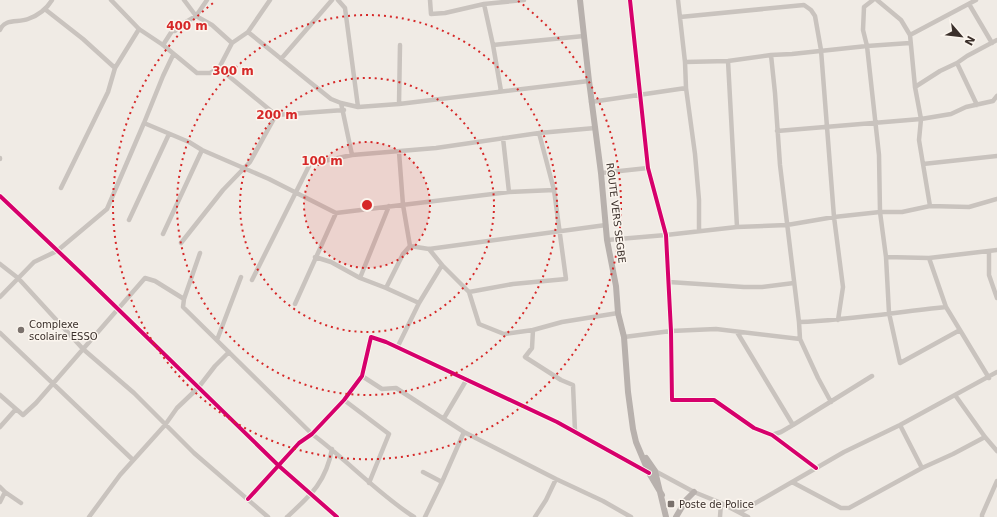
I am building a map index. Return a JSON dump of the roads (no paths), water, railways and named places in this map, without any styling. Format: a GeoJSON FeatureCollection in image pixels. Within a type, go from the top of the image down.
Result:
{"type":"FeatureCollection","features":[{"type":"Feature","properties":{"kind":"main road","name":"ROUTE VERS SEGBE"},"geometry":{"type":"LineString","coordinates":[[581,0],[588,81],[601,173],[607,240],[616,286],[618,312],[624,337],[628,392],[634,433],[636,442],[662,495],[666,517]]}},
{"type":"Feature","properties":{"kind":"main road"},"geometry":{"type":"LineString","coordinates":[[676,517],[686,500],[694,492]]}},
{"type":"Feature","properties":{"kind":"street"},"geometry":{"type":"LineString","coordinates":[[0,30],[7,22],[26,20],[46,10],[52,0]]}},
{"type":"Feature","properties":{"kind":"street"},"geometry":{"type":"LineString","coordinates":[[111,0],[139,29],[163,45],[173,55],[197,73],[210,73],[219,68],[232,43],[248,32],[270,0]]}},
{"type":"Feature","properties":{"kind":"street"},"geometry":{"type":"LineString","coordinates":[[184,0],[196,16],[212,26],[232,43]]}},
{"type":"Feature","properties":{"kind":"street"},"geometry":{"type":"LineString","coordinates":[[163,45],[172,31],[175,31],[181,25],[196,16],[207,0]]}},
{"type":"Feature","properties":{"kind":"street"},"geometry":{"type":"LineString","coordinates":[[281,60],[332,0]]}},
{"type":"Feature","properties":{"kind":"street"},"geometry":{"type":"LineString","coordinates":[[338,0],[345,8],[358,107]]}},
{"type":"Feature","properties":{"kind":"street"},"geometry":{"type":"LineString","coordinates":[[430,0],[431,14],[445,13],[484,4],[524,0]]}},
{"type":"Feature","properties":{"kind":"street"},"geometry":{"type":"LineString","coordinates":[[630,0],[648,168],[666,235],[671,331],[672,400],[714,400],[754,428],[772,435],[816,468]]}},
{"type":"Feature","properties":{"kind":"street"},"geometry":{"type":"LineString","coordinates":[[678,0],[685,62],[686,88],[696,161],[699,200],[699,230]]}},
{"type":"Feature","properties":{"kind":"street"},"geometry":{"type":"LineString","coordinates":[[873,0],[864,7],[863,30],[867,46],[876,123],[879,156],[880,212],[886,257],[889,313],[900,363],[960,330]]}},
{"type":"Feature","properties":{"kind":"street"},"geometry":{"type":"LineString","coordinates":[[877,0],[902,20],[910,35],[915,87],[921,119],[919,140],[930,206]]}},
{"type":"Feature","properties":{"kind":"street"},"geometry":{"type":"LineString","coordinates":[[910,35],[976,0]]}},
{"type":"Feature","properties":{"kind":"street"},"geometry":{"type":"LineString","coordinates":[[484,4],[501,91]]}},
{"type":"Feature","properties":{"kind":"street"},"geometry":{"type":"LineString","coordinates":[[969,4],[992,43]]}},
{"type":"Feature","properties":{"kind":"street"},"geometry":{"type":"LineString","coordinates":[[680,17],[804,5],[811,10],[815,16],[821,50],[834,217],[843,287],[838,320]]}},
{"type":"Feature","properties":{"kind":"street"},"geometry":{"type":"LineString","coordinates":[[46,10],[83,39],[115,68]]}},
{"type":"Feature","properties":{"kind":"street"},"geometry":{"type":"LineString","coordinates":[[61,188],[108,92],[115,68],[139,29]]}},
{"type":"Feature","properties":{"kind":"street"},"geometry":{"type":"LineString","coordinates":[[248,32],[281,60],[331,98],[341,103],[358,107],[400,104],[588,81]]}},
{"type":"Feature","properties":{"kind":"street"},"geometry":{"type":"LineString","coordinates":[[492,45],[584,36]]}},
{"type":"Feature","properties":{"kind":"street"},"geometry":{"type":"LineString","coordinates":[[915,87],[940,71],[997,40]]}},
{"type":"Feature","properties":{"kind":"street"},"geometry":{"type":"LineString","coordinates":[[685,62],[728,61],[821,50],[910,43]]}},
{"type":"Feature","properties":{"kind":"street"},"geometry":{"type":"LineString","coordinates":[[400,45],[400,104]]}},
{"type":"Feature","properties":{"kind":"street"},"geometry":{"type":"LineString","coordinates":[[0,297],[34,262],[57,251],[107,209],[144,124],[156,91],[173,55]]}},
{"type":"Feature","properties":{"kind":"street"},"geometry":{"type":"LineString","coordinates":[[771,55],[787,225],[800,339],[831,402]]}},
{"type":"Feature","properties":{"kind":"street"},"geometry":{"type":"LineString","coordinates":[[728,61],[737,227]]}},
{"type":"Feature","properties":{"kind":"street"},"geometry":{"type":"LineString","coordinates":[[957,63],[977,105]]}},
{"type":"Feature","properties":{"kind":"street"},"geometry":{"type":"LineString","coordinates":[[219,68],[276,115],[344,110]]}},
{"type":"Feature","properties":{"kind":"street"},"geometry":{"type":"LineString","coordinates":[[591,102],[686,88]]}},
{"type":"Feature","properties":{"kind":"street"},"geometry":{"type":"LineString","coordinates":[[778,131],[921,119],[951,114],[966,107],[993,101],[997,96]]}},
{"type":"Feature","properties":{"kind":"street"},"geometry":{"type":"LineString","coordinates":[[993,101],[997,106]]}},
{"type":"Feature","properties":{"kind":"street"},"geometry":{"type":"LineString","coordinates":[[341,103],[344,110],[352,155]]}},
{"type":"Feature","properties":{"kind":"street"},"geometry":{"type":"LineString","coordinates":[[181,243],[199,219],[250,162],[276,115]]}},
{"type":"Feature","properties":{"kind":"street"},"geometry":{"type":"LineString","coordinates":[[144,124],[244,167],[336,213],[509,192],[554,190]]}},
{"type":"Feature","properties":{"kind":"street"},"geometry":{"type":"LineString","coordinates":[[252,280],[310,164],[352,155],[436,148],[539,133],[594,128]]}},
{"type":"Feature","properties":{"kind":"street"},"geometry":{"type":"LineString","coordinates":[[469,292],[513,284],[566,279],[554,190],[539,133]]}},
{"type":"Feature","properties":{"kind":"street"},"geometry":{"type":"LineString","coordinates":[[129,220],[169,134]]}},
{"type":"Feature","properties":{"kind":"street"},"geometry":{"type":"LineString","coordinates":[[503,138],[509,192]]}},
{"type":"Feature","properties":{"kind":"street"},"geometry":{"type":"LineString","coordinates":[[164,234],[202,150]]}},
{"type":"Feature","properties":{"kind":"street"},"geometry":{"type":"LineString","coordinates":[[386,288],[403,254],[410,246],[399,152]]}},
{"type":"Feature","properties":{"kind":"street"},"geometry":{"type":"LineString","coordinates":[[923,164],[997,156]]}},
{"type":"Feature","properties":{"kind":"street"},"geometry":{"type":"LineString","coordinates":[[601,173],[648,168]]}},
{"type":"Feature","properties":{"kind":"street"},"geometry":{"type":"LineString","coordinates":[[0,196],[278,466],[337,517]]}},
{"type":"Feature","properties":{"kind":"street"},"geometry":{"type":"LineString","coordinates":[[607,240],[666,235],[699,230],[787,225],[834,217],[880,212],[902,212],[930,206],[969,207],[997,199]]}},
{"type":"Feature","properties":{"kind":"street"},"geometry":{"type":"LineString","coordinates":[[360,278],[389,206]]}},
{"type":"Feature","properties":{"kind":"street"},"geometry":{"type":"LineString","coordinates":[[294,304],[336,213]]}},
{"type":"Feature","properties":{"kind":"street"},"geometry":{"type":"LineString","coordinates":[[410,246],[429,249],[606,225]]}},
{"type":"Feature","properties":{"kind":"street"},"geometry":{"type":"LineString","coordinates":[[429,249],[442,265],[469,292],[479,324],[504,334],[533,330],[562,322],[618,312]]}},
{"type":"Feature","properties":{"kind":"street"},"geometry":{"type":"LineString","coordinates":[[886,257],[930,258],[997,250]]}},
{"type":"Feature","properties":{"kind":"street"},"geometry":{"type":"LineString","coordinates":[[989,252],[989,275],[997,298]]}},
{"type":"Feature","properties":{"kind":"street"},"geometry":{"type":"LineString","coordinates":[[200,253],[184,299],[183,307],[312,434],[332,449],[369,482],[414,517]]}},
{"type":"Feature","properties":{"kind":"street"},"geometry":{"type":"LineString","coordinates":[[315,257],[331,262],[360,278],[419,303]]}},
{"type":"Feature","properties":{"kind":"street"},"geometry":{"type":"LineString","coordinates":[[930,258],[946,307],[988,378]]}},
{"type":"Feature","properties":{"kind":"street"},"geometry":{"type":"LineString","coordinates":[[0,264],[18,278],[83,348],[134,393],[194,453],[268,517]]}},
{"type":"Feature","properties":{"kind":"street"},"geometry":{"type":"LineString","coordinates":[[397,348],[419,303],[442,265]]}},
{"type":"Feature","properties":{"kind":"street"},"geometry":{"type":"LineString","coordinates":[[217,340],[241,277]]}},
{"type":"Feature","properties":{"kind":"street"},"geometry":{"type":"LineString","coordinates":[[0,394],[23,415],[53,384],[145,278],[155,281],[184,299]]}},
{"type":"Feature","properties":{"kind":"street"},"geometry":{"type":"LineString","coordinates":[[669,282],[744,287],[762,287],[794,283]]}},
{"type":"Feature","properties":{"kind":"street"},"geometry":{"type":"LineString","coordinates":[[799,322],[838,320],[946,307]]}},
{"type":"Feature","properties":{"kind":"street"},"geometry":{"type":"LineString","coordinates":[[624,337],[671,331],[716,329],[800,339]]}},
{"type":"Feature","properties":{"kind":"street"},"geometry":{"type":"LineString","coordinates":[[533,330],[532,348],[525,357],[561,380],[573,385],[575,431]]}},
{"type":"Feature","properties":{"kind":"street"},"geometry":{"type":"LineString","coordinates":[[736,332],[793,425]]}},
{"type":"Feature","properties":{"kind":"street"},"geometry":{"type":"LineString","coordinates":[[0,333],[133,460]]}},
{"type":"Feature","properties":{"kind":"street"},"geometry":{"type":"LineString","coordinates":[[248,499],[299,443],[312,434],[344,400],[362,376],[371,337],[575,431],[652,472],[721,503],[748,517]]}},
{"type":"Feature","properties":{"kind":"street"},"geometry":{"type":"LineString","coordinates":[[89,517],[120,475],[165,425],[177,408],[198,388],[215,366],[229,352]]}},
{"type":"Feature","properties":{"kind":"street"},"geometry":{"type":"LineString","coordinates":[[740,512],[844,452],[900,425],[997,372]]}},
{"type":"Feature","properties":{"kind":"street"},"geometry":{"type":"LineString","coordinates":[[362,376],[382,389],[396,388],[464,432],[556,479],[603,500],[629,516]]}},
{"type":"Feature","properties":{"kind":"street"},"geometry":{"type":"LineString","coordinates":[[772,435],[793,425],[872,376]]}},
{"type":"Feature","properties":{"kind":"street"},"geometry":{"type":"LineString","coordinates":[[444,418],[467,380]]}},
{"type":"Feature","properties":{"kind":"street"},"geometry":{"type":"LineString","coordinates":[[955,395],[997,451]]}},
{"type":"Feature","properties":{"kind":"street"},"geometry":{"type":"LineString","coordinates":[[344,400],[389,434],[369,482]]}},
{"type":"Feature","properties":{"kind":"street"},"geometry":{"type":"LineString","coordinates":[[0,427],[16,409]]}},
{"type":"Feature","properties":{"kind":"street"},"geometry":{"type":"LineString","coordinates":[[900,425],[922,468]]}},
{"type":"Feature","properties":{"kind":"street"},"geometry":{"type":"LineString","coordinates":[[426,517],[464,432]]}},
{"type":"Feature","properties":{"kind":"street"},"geometry":{"type":"LineString","coordinates":[[792,482],[845,509],[922,468],[985,437]]}},
{"type":"Feature","properties":{"kind":"street"},"geometry":{"type":"LineString","coordinates":[[287,517],[311,494],[320,482],[330,462],[332,449]]}},
{"type":"Feature","properties":{"kind":"street"},"geometry":{"type":"LineString","coordinates":[[423,472],[442,482]]}},
{"type":"Feature","properties":{"kind":"street"},"geometry":{"type":"LineString","coordinates":[[535,517],[546,500],[556,479]]}},
{"type":"Feature","properties":{"kind":"street"},"geometry":{"type":"LineString","coordinates":[[982,517],[997,481]]}},
{"type":"Feature","properties":{"kind":"street"},"geometry":{"type":"LineString","coordinates":[[0,487],[20,503]]}},
{"type":"Feature","properties":{"kind":"street"},"geometry":{"type":"LineString","coordinates":[[0,502],[5,492]]}},
{"type":"Feature","properties":{"kind":"street"},"geometry":{"type":"LineString","coordinates":[[720,517],[721,503]]}},
{"type":"Feature","properties":{"kind":"place","name":"Complexe scolaire ESSO"},"geometry":{"type":"Point","coordinates":[21,330]}},
{"type":"Feature","properties":{"kind":"place","name":"Poste de Police"},"geometry":{"type":"Point","coordinates":[671,504]}}]}
